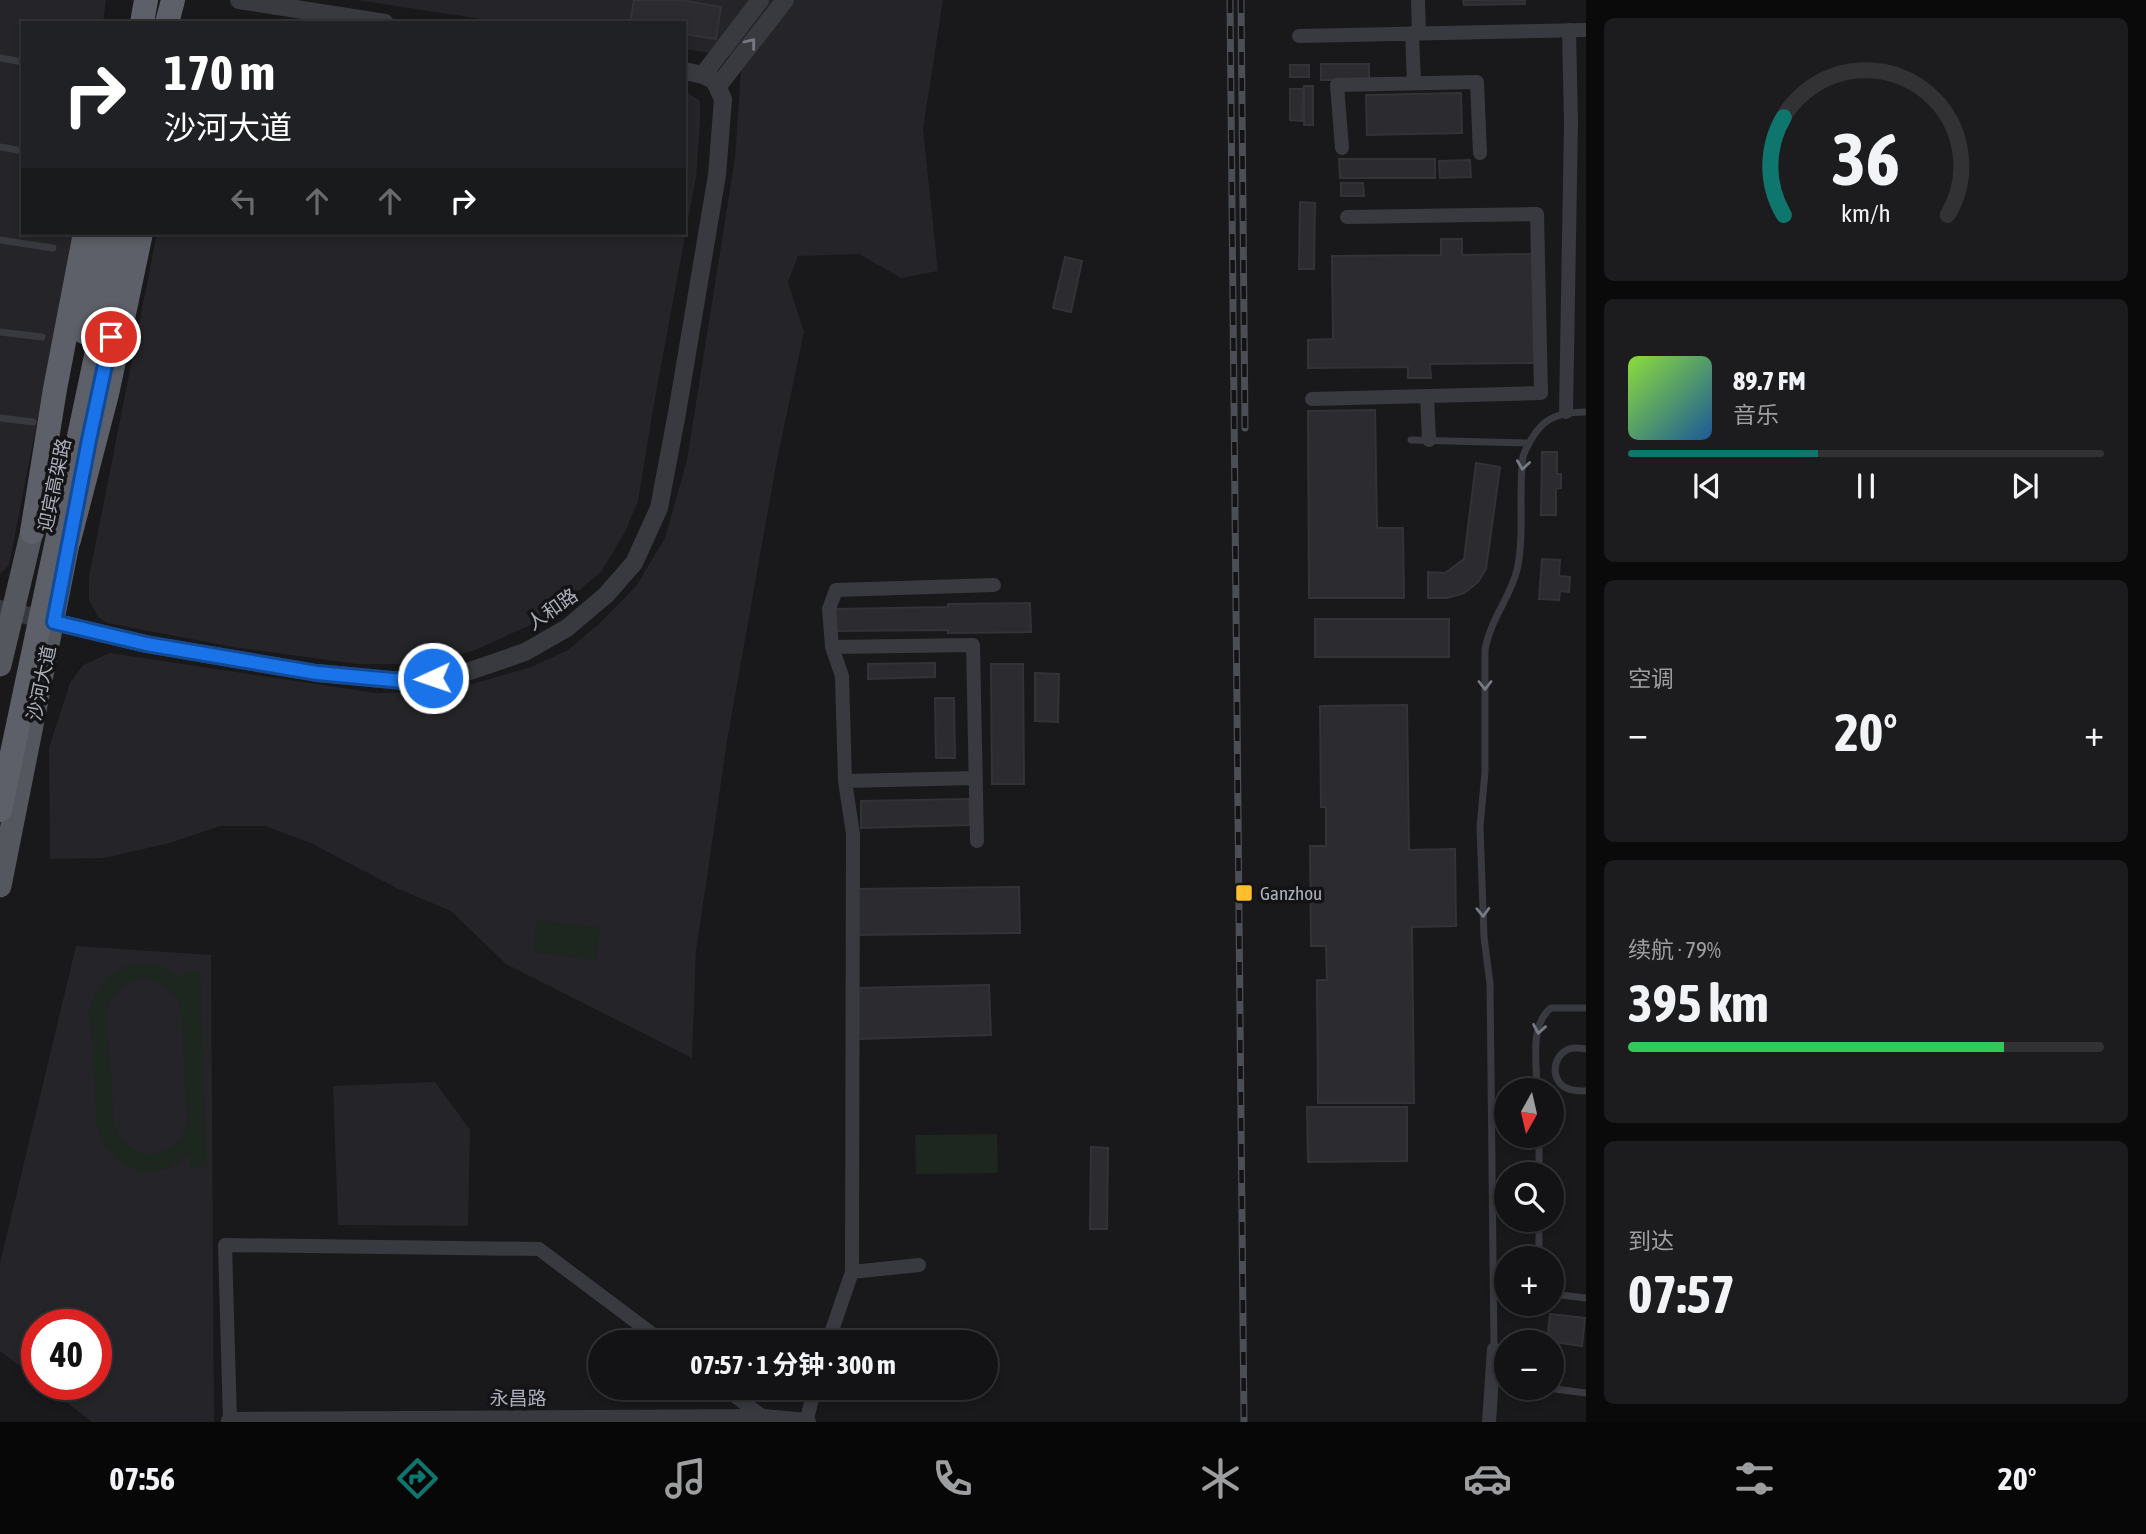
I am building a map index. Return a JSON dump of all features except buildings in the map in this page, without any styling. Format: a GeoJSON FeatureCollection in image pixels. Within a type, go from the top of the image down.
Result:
{"type":"FeatureCollection","features":[{"type":"Feature","properties":{"kind":"highway"},"geometry":{"type":"LineString","coordinates":[[142,21],[146,0]]}},
{"type":"Feature","properties":{"kind":"highway"},"geometry":{"type":"LineString","coordinates":[[168,21],[173,0]]}},
{"type":"Feature","properties":{"kind":"highway"},"geometry":{"type":"LineString","coordinates":[[32,532],[55,389],[85,235]]}},
{"type":"Feature","properties":{"kind":"highway","name":"迎宾高架路"},"geometry":{"type":"LineString","coordinates":[[0,736],[69,416],[103,235]]}},
{"type":"Feature","properties":{"kind":"highway","name":"迎宾高架路"},"geometry":{"type":"LineString","coordinates":[[0,810],[122,235]]}},
{"type":"Feature","properties":{"kind":"highway"},"geometry":{"type":"LineString","coordinates":[[69,540],[107,394],[141,235]]}},
{"type":"Feature","properties":{"kind":"main road"},"geometry":{"type":"LineString","coordinates":[[131,21],[135,0]]}},
{"type":"Feature","properties":{"kind":"main road"},"geometry":{"type":"LineString","coordinates":[[179,21],[184,0]]}},
{"type":"Feature","properties":{"kind":"main road"},"geometry":{"type":"LineString","coordinates":[[0,665],[6,610],[32,532],[59,413],[92,235]]}},
{"type":"Feature","properties":{"kind":"main road","name":"沙河大道"},"geometry":{"type":"LineString","coordinates":[[0,886],[134,235]]}},
{"type":"Feature","properties":{"kind":"street"},"geometry":{"type":"LineString","coordinates":[[239,0],[372,21]]}},
{"type":"Feature","properties":{"kind":"street"},"geometry":{"type":"LineString","coordinates":[[703,75],[760,0]]}},
{"type":"Feature","properties":{"kind":"street"},"geometry":{"type":"LineString","coordinates":[[686,71],[714,80],[718,86],[785,0]]}},
{"type":"Feature","properties":{"kind":"street"},"geometry":{"type":"LineString","coordinates":[[1414,83],[1418,0]]}},
{"type":"Feature","properties":{"kind":"street"},"geometry":{"type":"LineString","coordinates":[[1566,412],[1569,30]]}},
{"type":"Feature","properties":{"kind":"street"},"geometry":{"type":"LineString","coordinates":[[1299,36],[1586,30]]}},
{"type":"Feature","properties":{"kind":"street"},"geometry":{"type":"LineString","coordinates":[[1342,148],[1337,85],[1477,82],[1480,153]]}},
{"type":"Feature","properties":{"kind":"street","name":"人和路"},"geometry":{"type":"LineString","coordinates":[[6,610],[146,644],[317,673],[414,682],[470,671],[514,656],[567,628],[606,595],[634,563],[659,508],[717,175],[723,99],[718,86]]}},
{"type":"Feature","properties":{"kind":"street"},"geometry":{"type":"LineString","coordinates":[[1570,123],[1586,123]]}},
{"type":"Feature","properties":{"kind":"street"},"geometry":{"type":"LineString","coordinates":[[1311,398],[1541,393],[1537,214],[1347,217]]}},
{"type":"Feature","properties":{"kind":"street"},"geometry":{"type":"LineString","coordinates":[[1427,396],[1429,440]]}},
{"type":"Feature","properties":{"kind":"street"},"geometry":{"type":"LineString","coordinates":[[832,1330],[852,1272],[853,834],[845,781],[842,677],[832,647],[830,609],[836,590],[995,585]]}},
{"type":"Feature","properties":{"kind":"street"},"geometry":{"type":"LineString","coordinates":[[832,647],[973,645],[977,841]]}},
{"type":"Feature","properties":{"kind":"street"},"geometry":{"type":"LineString","coordinates":[[845,781],[975,778]]}},
{"type":"Feature","properties":{"kind":"street"},"geometry":{"type":"LineString","coordinates":[[230,1422],[225,1245],[539,1249],[647,1330]]}},
{"type":"Feature","properties":{"kind":"street"},"geometry":{"type":"LineString","coordinates":[[852,1272],[919,1265]]}},
{"type":"Feature","properties":{"kind":"street"},"geometry":{"type":"LineString","coordinates":[[1489,1422],[1494,1349]]}},
{"type":"Feature","properties":{"kind":"street"},"geometry":{"type":"LineString","coordinates":[[740,1400],[767,1420]]}},
{"type":"Feature","properties":{"kind":"street"},"geometry":{"type":"LineString","coordinates":[[806,1422],[812,1400]]}},
{"type":"Feature","properties":{"kind":"street","name":"永昌路"},"geometry":{"type":"LineString","coordinates":[[230,1422],[806,1422]]}},
{"type":"Feature","properties":{"kind":"lane"},"geometry":{"type":"LineString","coordinates":[[0,58],[21,62]]}},
{"type":"Feature","properties":{"kind":"lane"},"geometry":{"type":"LineString","coordinates":[[0,147],[21,151]]}},
{"type":"Feature","properties":{"kind":"lane"},"geometry":{"type":"LineString","coordinates":[[0,240],[53,248]]}},
{"type":"Feature","properties":{"kind":"lane"},"geometry":{"type":"LineString","coordinates":[[0,332],[42,337]]}},
{"type":"Feature","properties":{"kind":"lane"},"geometry":{"type":"LineString","coordinates":[[1494,1349],[1490,984],[1484,937],[1480,827],[1485,772],[1485,650],[1488,634],[1517,571],[1521,469],[1528,443],[1550,418],[1566,412],[1586,412]]}},
{"type":"Feature","properties":{"kind":"lane"},"geometry":{"type":"LineString","coordinates":[[0,418],[33,422]]}},
{"type":"Feature","properties":{"kind":"lane"},"geometry":{"type":"LineString","coordinates":[[1411,440],[1528,443]]}},
{"type":"Feature","properties":{"kind":"lane"},"geometry":{"type":"LineString","coordinates":[[1537,1078],[1537,1036],[1542,1016],[1551,1008],[1586,1008]]}},
{"type":"Feature","properties":{"kind":"lane"},"geometry":{"type":"LineString","coordinates":[[1586,1049],[1571,1048],[1566,1051],[1558,1058],[1555,1070],[1558,1082],[1563,1086],[1586,1091]]}},
{"type":"Feature","properties":{"kind":"lane"},"geometry":{"type":"LineString","coordinates":[[1564,1295],[1586,1298]]}},
{"type":"Feature","properties":{"kind":"lane"},"geometry":{"type":"LineString","coordinates":[[1564,1390],[1586,1393]]}},
{"type":"Feature","properties":{"kind":"shaded area"},"geometry":{"type":"Polygon","coordinates":[[[0,0],[106,0],[103,21],[21,21],[21,235],[74,235],[9,565],[0,574],[0,0]]]}},
{"type":"Feature","properties":{"kind":"shaded area"},"geometry":{"type":"Polygon","coordinates":[[[357,0],[943,0],[923,129],[938,271],[901,278],[859,254],[798,256],[788,282],[804,332],[777,460],[728,735],[696,951],[692,1058],[506,964],[451,911],[396,888],[311,843],[265,826],[220,826],[170,843],[104,858],[50,859],[49,748],[70,683],[83,665],[110,653],[376,693],[444,692],[531,667],[568,650],[600,623],[636,586],[665,538],[687,460],[735,158],[741,70],[728,56],[686,49],[686,21],[494,21],[357,0]]]}},
{"type":"Feature","properties":{"kind":"shaded area"},"geometry":{"type":"Polygon","coordinates":[[[686,91],[700,101],[696,177],[686,231],[686,91]]]}},
{"type":"Feature","properties":{"kind":"shaded area"},"geometry":{"type":"Polygon","coordinates":[[[157,235],[685,235],[638,501],[625,532],[601,572],[561,605],[528,626],[473,651],[419,664],[357,664],[233,647],[107,623],[98,617],[89,600],[89,577],[157,235]]]}},
{"type":"Feature","properties":{"kind":"shaded area"},"geometry":{"type":"Polygon","coordinates":[[[537,920],[600,928],[596,960],[533,952],[537,920]]]}},
{"type":"Feature","properties":{"kind":"shaded area"},"geometry":{"type":"Polygon","coordinates":[[[76,946],[211,955],[214,1422],[92,1422],[64,1400],[112,1400],[112,1309],[21,1309],[21,1367],[0,1351],[0,1263],[76,946]]]}},
{"type":"Feature","properties":{"kind":"shaded area"},"geometry":{"type":"Polygon","coordinates":[[[137,963],[157,965],[184,980],[185,973],[200,972],[207,1167],[190,1168],[189,1155],[163,1170],[142,1171],[120,1161],[102,1141],[96,1115],[89,1013],[99,987],[111,974],[137,963]],[[142,979],[123,987],[111,1000],[107,1013],[114,1124],[121,1138],[130,1147],[141,1153],[152,1154],[174,1145],[187,1120],[181,1010],[172,992],[162,984],[142,979]]]}},
{"type":"Feature","properties":{"kind":"shaded area"},"geometry":{"type":"Polygon","coordinates":[[[435,1082],[470,1130],[468,1226],[338,1225],[333,1086],[435,1082]]]}},
{"type":"Feature","properties":{"kind":"shaded area"},"geometry":{"type":"Polygon","coordinates":[[[997,1134],[998,1173],[916,1174],[915,1135],[997,1134]]]}},
{"type":"Feature","properties":{"kind":"railway"},"geometry":{"type":"LineString","coordinates":[[1230,0],[1244,1422]]}},
{"type":"Feature","properties":{"kind":"railway"},"geometry":{"type":"LineString","coordinates":[[1241,0],[1245,428]]}},
{"type":"Feature","properties":{"kind":"place","name":"Ganzhou"},"geometry":{"type":"Point","coordinates":[1244,893]}},
{"type":"Feature","properties":{"kind":"route"},"geometry":{"type":"LineString","coordinates":[[111,337],[54,622],[146,644],[317,673],[414,682],[433,678]]}}]}
